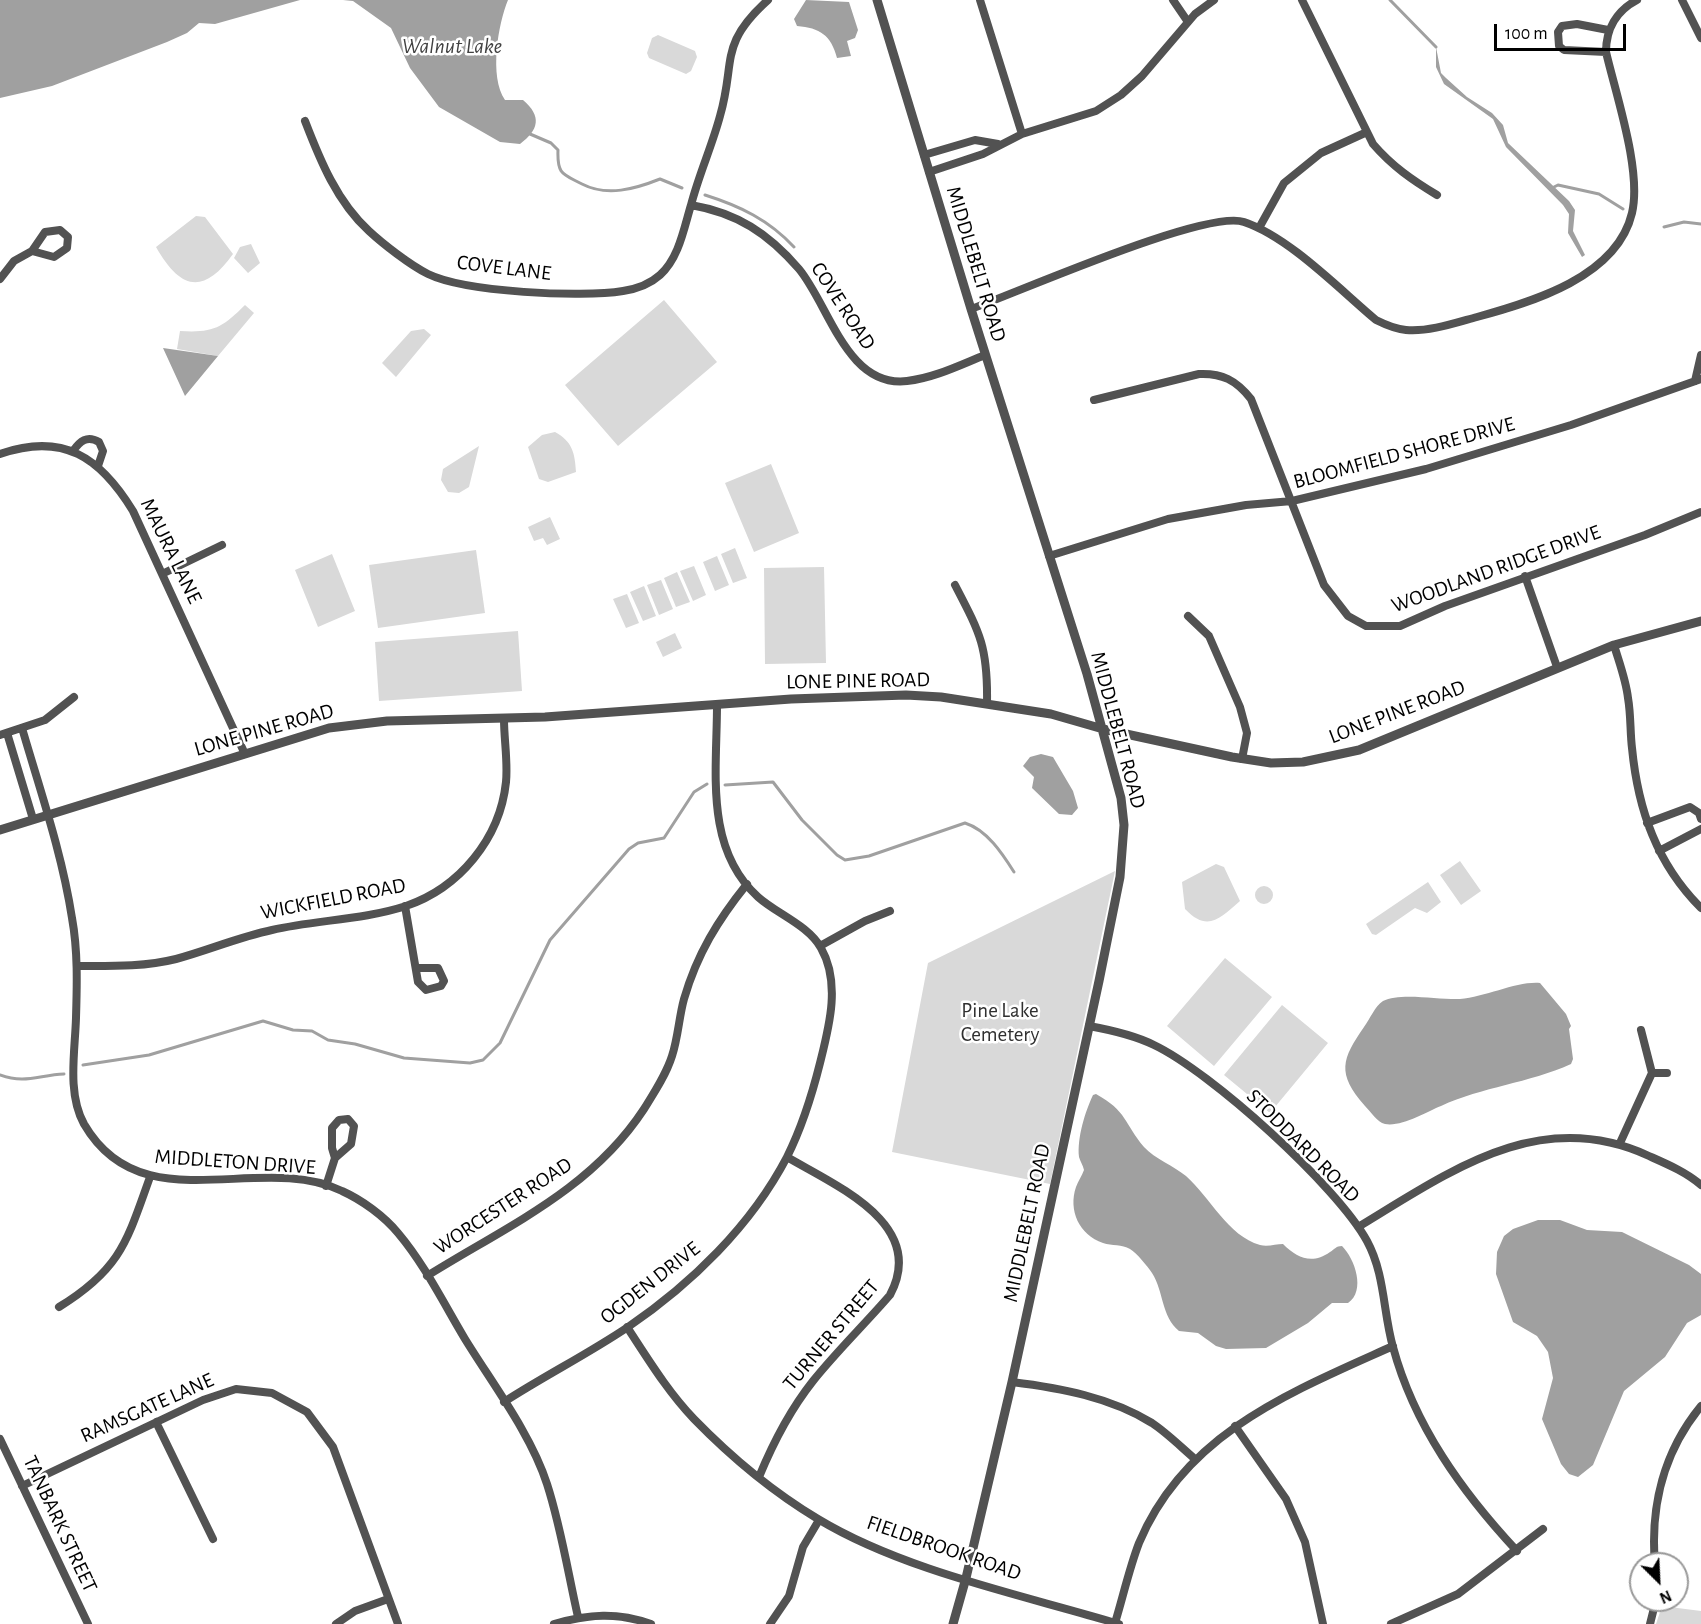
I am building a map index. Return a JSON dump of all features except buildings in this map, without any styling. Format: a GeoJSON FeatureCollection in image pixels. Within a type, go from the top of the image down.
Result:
{"type":"FeatureCollection","features":[{"type":"Feature","properties":{"kind":"street"},"geometry":{"type":"LineString","coordinates":[[691,205],[700,170],[723,106],[728,62],[737,33],[751,15],[768,0]]}},
{"type":"Feature","properties":{"kind":"street","name":"MIDDLEBELT ROAD"},"geometry":{"type":"LineString","coordinates":[[877,0],[985,355],[1103,729],[1120,798],[1123,855],[1089,1026],[1012,1382],[953,1624]]}},
{"type":"Feature","properties":{"kind":"street"},"geometry":{"type":"LineString","coordinates":[[980,0],[1022,134]]}},
{"type":"Feature","properties":{"kind":"street"},"geometry":{"type":"LineString","coordinates":[[1173,0],[1188,22]]}},
{"type":"Feature","properties":{"kind":"street"},"geometry":{"type":"LineString","coordinates":[[929,172],[983,154],[998,144],[1022,134],[1096,111],[1121,95],[1143,76],[1188,22],[1214,0]]}},
{"type":"Feature","properties":{"kind":"street"},"geometry":{"type":"LineString","coordinates":[[1302,0],[1367,132],[1388,161],[1437,195]]}},
{"type":"Feature","properties":{"kind":"street"},"geometry":{"type":"LineString","coordinates":[[971,309],[1144,243],[1207,223],[1241,221],[1272,233],[1376,320],[1391,327],[1407,330],[1430,328],[1545,297],[1567,285],[1611,252],[1624,234],[1632,214],[1636,190],[1606,52],[1608,30],[1619,13],[1637,0]]}},
{"type":"Feature","properties":{"kind":"street"},"geometry":{"type":"LineString","coordinates":[[1682,0],[1701,38]]}},
{"type":"Feature","properties":{"kind":"street"},"geometry":{"type":"LineString","coordinates":[[1606,52],[1564,50],[1559,45],[1558,32],[1562,26],[1577,24],[1608,30]]}},
{"type":"Feature","properties":{"kind":"street","name":"COVE LANE"},"geometry":{"type":"LineString","coordinates":[[305,121],[331,180],[349,211],[370,232],[428,273],[451,281],[489,288],[552,292],[608,292],[637,288],[659,276],[670,265],[691,205]]}},
{"type":"Feature","properties":{"kind":"street"},"geometry":{"type":"LineString","coordinates":[[1259,228],[1284,183],[1321,153],[1367,132]]}},
{"type":"Feature","properties":{"kind":"street"},"geometry":{"type":"LineString","coordinates":[[924,155],[975,140],[998,144]]}},
{"type":"Feature","properties":{"kind":"street","name":"COVE ROAD"},"geometry":{"type":"LineString","coordinates":[[691,205],[713,209],[739,218],[765,236],[798,268],[814,290],[848,352],[863,367],[878,376],[906,381],[936,374],[985,355]]}},
{"type":"Feature","properties":{"kind":"street"},"geometry":{"type":"LineString","coordinates":[[0,279],[14,261],[32,251],[40,236],[50,229],[60,230],[68,237],[67,248],[54,257],[32,251]]}},
{"type":"Feature","properties":{"kind":"street","name":"BLOOMFIELD SHORE DRIVE"},"geometry":{"type":"LineString","coordinates":[[1049,556],[1168,519],[1246,505],[1292,501],[1329,494],[1501,447],[1698,380],[1701,354]]}},
{"type":"Feature","properties":{"kind":"street","name":"WOODLAND RIDGE DRIVE"},"geometry":{"type":"LineString","coordinates":[[1094,400],[1182,377],[1214,374],[1236,382],[1251,399],[1324,585],[1348,616],[1366,626],[1400,626],[1525,576],[1645,535],[1701,512]]}},
{"type":"Feature","properties":{"kind":"street"},"geometry":{"type":"LineString","coordinates":[[73,451],[85,439],[93,438],[99,442],[103,451],[98,466]]}},
{"type":"Feature","properties":{"kind":"street","name":"MAURA LANE"},"geometry":{"type":"LineString","coordinates":[[0,454],[42,445],[73,451],[98,466],[119,488],[133,511],[244,752]]}},
{"type":"Feature","properties":{"kind":"street"},"geometry":{"type":"LineString","coordinates":[[162,574],[222,545]]}},
{"type":"Feature","properties":{"kind":"street"},"geometry":{"type":"LineString","coordinates":[[1525,576],[1557,667]]}},
{"type":"Feature","properties":{"kind":"street"},"geometry":{"type":"LineString","coordinates":[[955,585],[981,634],[988,665],[987,703]]}},
{"type":"Feature","properties":{"kind":"street"},"geometry":{"type":"LineString","coordinates":[[1188,616],[1209,636],[1240,707],[1247,733],[1242,759]]}},
{"type":"Feature","properties":{"kind":"street","name":"LONE PINE ROAD"},"geometry":{"type":"LineString","coordinates":[[0,830],[244,752],[302,735],[362,723],[504,719],[906,695],[987,703],[1051,714],[1103,729],[1242,759],[1303,762],[1350,753],[1614,645],[1701,621]]}},
{"type":"Feature","properties":{"kind":"street"},"geometry":{"type":"LineString","coordinates":[[1614,645],[1628,698],[1637,789],[1647,823],[1659,851],[1680,887],[1701,908]]}},
{"type":"Feature","properties":{"kind":"street"},"geometry":{"type":"LineString","coordinates":[[33,819],[3,734],[45,720],[74,697]]}},
{"type":"Feature","properties":{"kind":"street"},"geometry":{"type":"LineString","coordinates":[[717,705],[717,789],[721,838],[739,876],[758,897],[795,923],[820,946],[865,921],[890,911]]}},
{"type":"Feature","properties":{"kind":"street","name":"WICKFIELD ROAD"},"geometry":{"type":"LineString","coordinates":[[77,966],[131,966],[175,959],[249,935],[405,906],[457,877],[483,847],[492,831],[503,800],[506,782],[504,719]]}},
{"type":"Feature","properties":{"kind":"street","name":"MIDDLETON DRIVE"},"geometry":{"type":"LineString","coordinates":[[22,728],[67,891],[77,966],[74,1082],[84,1124],[105,1149],[128,1167],[150,1176],[186,1180],[295,1179],[340,1189],[369,1206],[398,1233],[504,1402],[546,1482],[578,1617]]}},
{"type":"Feature","properties":{"kind":"street"},"geometry":{"type":"LineString","coordinates":[[1647,823],[1690,807],[1699,813],[1701,819]]}},
{"type":"Feature","properties":{"kind":"street"},"geometry":{"type":"LineString","coordinates":[[1659,851],[1701,830]]}},
{"type":"Feature","properties":{"kind":"street","name":"WORCESTER ROAD"},"geometry":{"type":"LineString","coordinates":[[427,1276],[553,1200],[601,1163],[630,1130],[654,1093],[672,1057],[684,1001],[697,958],[717,922],[747,884]]}},
{"type":"Feature","properties":{"kind":"street"},"geometry":{"type":"LineString","coordinates":[[405,906],[416,968]]}},
{"type":"Feature","properties":{"kind":"street","name":"OGDEN DRIVE"},"geometry":{"type":"LineString","coordinates":[[504,1402],[627,1327],[691,1279],[719,1251],[753,1208],[787,1157],[810,1101],[825,1042],[833,992],[820,946]]}},
{"type":"Feature","properties":{"kind":"street","name":"STODDARD ROAD"},"geometry":{"type":"LineString","coordinates":[[1089,1026],[1120,1031],[1154,1044],[1198,1070],[1304,1166],[1358,1227],[1374,1257],[1393,1346],[1408,1390],[1431,1438],[1479,1508],[1516,1551]]}},
{"type":"Feature","properties":{"kind":"street"},"geometry":{"type":"LineString","coordinates":[[1620,1143],[1652,1073],[1641,1030]]}},
{"type":"Feature","properties":{"kind":"street"},"geometry":{"type":"LineString","coordinates":[[1652,1073],[1667,1073]]}},
{"type":"Feature","properties":{"kind":"street"},"geometry":{"type":"LineString","coordinates":[[326,1186],[335,1158],[351,1144],[354,1126],[348,1119],[339,1120],[332,1128],[332,1148],[335,1158]]}},
{"type":"Feature","properties":{"kind":"street"},"geometry":{"type":"LineString","coordinates":[[1358,1227],[1465,1164],[1519,1143],[1566,1138],[1620,1143],[1671,1166],[1701,1185]]}},
{"type":"Feature","properties":{"kind":"street","name":"TURNER STREET"},"geometry":{"type":"LineString","coordinates":[[759,1477],[774,1441],[795,1406],[813,1381],[890,1295],[898,1281],[901,1267],[897,1249],[888,1230],[870,1208],[787,1157]]}},
{"type":"Feature","properties":{"kind":"street"},"geometry":{"type":"LineString","coordinates":[[59,1306],[88,1289],[114,1263],[133,1226],[150,1176]]}},
{"type":"Feature","properties":{"kind":"street","name":"FIELDBROOK ROAD"},"geometry":{"type":"LineString","coordinates":[[627,1327],[661,1379],[693,1418],[759,1477],[819,1520],[876,1547],[966,1578],[1117,1623]]}},
{"type":"Feature","properties":{"kind":"street"},"geometry":{"type":"LineString","coordinates":[[1117,1623],[1139,1543],[1166,1494],[1195,1459],[1235,1426],[1287,1394],[1393,1346]]}},
{"type":"Feature","properties":{"kind":"street"},"geometry":{"type":"LineString","coordinates":[[1012,1382],[1049,1387],[1105,1401],[1152,1424],[1195,1459]]}},
{"type":"Feature","properties":{"kind":"street","name":"RAMSGATE LANE"},"geometry":{"type":"LineString","coordinates":[[22,1486],[203,1400],[236,1389],[272,1393],[307,1412],[333,1447],[398,1624]]}},
{"type":"Feature","properties":{"kind":"street"},"geometry":{"type":"LineString","coordinates":[[1655,1552],[1654,1522],[1660,1483],[1676,1445],[1701,1406]]}},
{"type":"Feature","properties":{"kind":"street"},"geometry":{"type":"LineString","coordinates":[[156,1422],[213,1539]]}},
{"type":"Feature","properties":{"kind":"street"},"geometry":{"type":"LineString","coordinates":[[1235,1426],[1291,1510],[1305,1542],[1323,1624]]}},
{"type":"Feature","properties":{"kind":"street","name":"TANBARK STREET"},"geometry":{"type":"LineString","coordinates":[[0,1439],[88,1624]]}},
{"type":"Feature","properties":{"kind":"street"},"geometry":{"type":"LineString","coordinates":[[770,1624],[789,1596],[803,1547],[819,1520]]}},
{"type":"Feature","properties":{"kind":"street"},"geometry":{"type":"LineString","coordinates":[[1391,1624],[1458,1594],[1543,1529]]}},
{"type":"Feature","properties":{"kind":"street"},"geometry":{"type":"LineString","coordinates":[[336,1624],[355,1611],[388,1599]]}},
{"type":"Feature","properties":{"kind":"street"},"geometry":{"type":"LineString","coordinates":[[554,1624],[578,1617],[602,1614],[622,1615],[651,1624]]}},
{"type":"Feature","properties":{"kind":"green space"},"geometry":{"type":"Polygon","coordinates":[[[658,35],[695,51],[697,57],[691,71],[686,74],[649,58],[647,53],[652,38],[658,35]]]}},
{"type":"Feature","properties":{"kind":"green space"},"geometry":{"type":"Polygon","coordinates":[[[196,216],[205,217],[233,254],[212,277],[192,282],[174,272],[156,247],[196,216]]]}},
{"type":"Feature","properties":{"kind":"green space"},"geometry":{"type":"Polygon","coordinates":[[[251,244],[260,263],[248,273],[234,258],[240,247],[251,244]]]}},
{"type":"Feature","properties":{"kind":"green space"},"geometry":{"type":"Polygon","coordinates":[[[664,300],[717,362],[618,446],[565,385],[664,300]]]}},
{"type":"Feature","properties":{"kind":"green space"},"geometry":{"type":"Polygon","coordinates":[[[245,305],[254,313],[218,356],[177,349],[180,331],[209,330],[223,324],[245,305]]]}},
{"type":"Feature","properties":{"kind":"green space"},"geometry":{"type":"Polygon","coordinates":[[[424,329],[431,335],[396,377],[382,363],[411,331],[424,329]]]}},
{"type":"Feature","properties":{"kind":"green space"},"geometry":{"type":"Polygon","coordinates":[[[555,432],[572,448],[576,472],[548,482],[539,479],[528,447],[542,435],[555,432]]]}},
{"type":"Feature","properties":{"kind":"green space"},"geometry":{"type":"Polygon","coordinates":[[[479,446],[469,487],[459,493],[448,492],[441,480],[443,469],[479,446]]]}},
{"type":"Feature","properties":{"kind":"green space"},"geometry":{"type":"Polygon","coordinates":[[[771,464],[799,533],[754,552],[725,483],[771,464]]]}},
{"type":"Feature","properties":{"kind":"green space"},"geometry":{"type":"Polygon","coordinates":[[[550,517],[560,539],[547,545],[543,538],[534,541],[528,527],[550,517]]]}},
{"type":"Feature","properties":{"kind":"green space"},"geometry":{"type":"Polygon","coordinates":[[[735,548],[747,578],[733,583],[721,554],[735,548]]]}},
{"type":"Feature","properties":{"kind":"green space"},"geometry":{"type":"Polygon","coordinates":[[[476,550],[485,613],[378,628],[369,565],[476,550]]]}},
{"type":"Feature","properties":{"kind":"green space"},"geometry":{"type":"Polygon","coordinates":[[[332,554],[355,611],[318,627],[295,570],[332,554]]]}},
{"type":"Feature","properties":{"kind":"green space"},"geometry":{"type":"Polygon","coordinates":[[[717,556],[729,585],[715,591],[703,562],[717,556]]]}},
{"type":"Feature","properties":{"kind":"green space"},"geometry":{"type":"Polygon","coordinates":[[[694,566],[706,595],[693,601],[680,571],[694,566]]]}},
{"type":"Feature","properties":{"kind":"green space"},"geometry":{"type":"Polygon","coordinates":[[[824,567],[826,663],[765,664],[764,568],[824,567]]]}},
{"type":"Feature","properties":{"kind":"green space"},"geometry":{"type":"Polygon","coordinates":[[[677,572],[690,602],[676,607],[664,578],[677,572]]]}},
{"type":"Feature","properties":{"kind":"green space"},"geometry":{"type":"Polygon","coordinates":[[[661,580],[673,609],[659,615],[647,585],[661,580]]]}},
{"type":"Feature","properties":{"kind":"green space"},"geometry":{"type":"Polygon","coordinates":[[[644,586],[656,616],[643,621],[630,592],[644,586]]]}},
{"type":"Feature","properties":{"kind":"green space"},"geometry":{"type":"Polygon","coordinates":[[[627,594],[639,623],[626,628],[613,599],[627,594]]]}},
{"type":"Feature","properties":{"kind":"green space"},"geometry":{"type":"Polygon","coordinates":[[[518,631],[522,691],[379,701],[375,642],[518,631]]]}},
{"type":"Feature","properties":{"kind":"green space"},"geometry":{"type":"Polygon","coordinates":[[[675,633],[682,648],[663,657],[656,642],[675,633]]]}},
{"type":"Feature","properties":{"kind":"green space"},"geometry":{"type":"Polygon","coordinates":[[[1460,861],[1481,891],[1461,905],[1440,875],[1460,861]]]}},
{"type":"Feature","properties":{"kind":"green space"},"geometry":{"type":"Polygon","coordinates":[[[1216,864],[1224,867],[1240,901],[1214,920],[1200,920],[1185,909],[1182,882],[1216,864]]]}},
{"type":"Feature","properties":{"kind":"green space","name":"Pine Lake Cemetery"},"geometry":{"type":"Polygon","coordinates":[[[1115,871],[1050,1184],[892,1152],[928,963],[1115,871]]]}},
{"type":"Feature","properties":{"kind":"green space"},"geometry":{"type":"Polygon","coordinates":[[[1428,882],[1441,902],[1427,913],[1415,908],[1376,935],[1372,934],[1366,924],[1428,882]]]}},
{"type":"Feature","properties":{"kind":"green space"},"geometry":{"type":"Polygon","coordinates":[[[1264,886],[1270,889],[1273,895],[1270,901],[1264,904],[1258,901],[1255,895],[1258,889],[1264,886]]]}},
{"type":"Feature","properties":{"kind":"green space"},"geometry":{"type":"Polygon","coordinates":[[[1225,958],[1272,997],[1214,1066],[1167,1026],[1225,958]]]}},
{"type":"Feature","properties":{"kind":"green space"},"geometry":{"type":"Polygon","coordinates":[[[1282,1005],[1328,1043],[1270,1113],[1224,1075],[1282,1005]]]}},
{"type":"Feature","properties":{"kind":"green space"},"geometry":{"type":"Polygon","coordinates":[[[1689,1609],[1701,1611],[1701,1624],[1656,1624],[1660,1612],[1689,1612],[1689,1609]]]}},
{"type":"Feature","properties":{"kind":"water"},"geometry":{"type":"Polygon","coordinates":[[[0,0],[300,0],[215,24],[199,23],[187,33],[167,42],[52,86],[0,98],[0,0]]]}},
{"type":"Feature","properties":{"kind":"water","name":"Walnut Lake"},"geometry":{"type":"Polygon","coordinates":[[[343,0],[508,0],[498,36],[497,78],[505,100],[523,100],[533,112],[536,123],[531,133],[520,144],[500,142],[439,107],[410,68],[391,28],[353,1],[343,0]]]}},
{"type":"Feature","properties":{"kind":"water"},"geometry":{"type":"Polygon","coordinates":[[[806,0],[849,2],[858,30],[855,38],[847,41],[851,56],[837,58],[828,38],[823,34],[797,26],[794,19],[806,0]]]}},
{"type":"Feature","properties":{"kind":"water"},"geometry":{"type":"Polygon","coordinates":[[[1436,47],[1441,73],[1467,97],[1492,113],[1503,125],[1508,143],[1569,201],[1575,210],[1573,231],[1585,255],[1582,257],[1568,233],[1569,214],[1563,205],[1506,147],[1493,119],[1444,84],[1436,67],[1436,47]]]}},
{"type":"Feature","properties":{"kind":"water"},"geometry":{"type":"Polygon","coordinates":[[[163,348],[218,356],[185,396],[163,348]]]}},
{"type":"Feature","properties":{"kind":"water"},"geometry":{"type":"Polygon","coordinates":[[[1041,754],[1053,757],[1073,791],[1078,808],[1072,815],[1059,814],[1032,788],[1034,777],[1023,766],[1030,757],[1041,754]]]}},
{"type":"Feature","properties":{"kind":"water"},"geometry":{"type":"Polygon","coordinates":[[[1540,983],[1566,1014],[1571,1026],[1569,1029],[1573,1059],[1571,1064],[1539,1076],[1473,1094],[1406,1121],[1392,1124],[1382,1123],[1377,1119],[1350,1084],[1345,1066],[1347,1057],[1375,1009],[1383,1001],[1399,997],[1460,999],[1521,984],[1540,983]]]}},
{"type":"Feature","properties":{"kind":"water"},"geometry":{"type":"Polygon","coordinates":[[[1096,1094],[1120,1112],[1144,1147],[1186,1176],[1229,1225],[1249,1240],[1263,1246],[1283,1244],[1299,1256],[1311,1259],[1323,1256],[1342,1246],[1351,1259],[1357,1275],[1353,1298],[1348,1303],[1332,1303],[1308,1323],[1266,1348],[1226,1349],[1216,1346],[1198,1333],[1179,1331],[1169,1318],[1156,1280],[1142,1260],[1127,1247],[1106,1244],[1095,1239],[1082,1228],[1075,1213],[1074,1196],[1084,1170],[1079,1157],[1080,1134],[1090,1102],[1096,1094]]]}},
{"type":"Feature","properties":{"kind":"water"},"geometry":{"type":"Polygon","coordinates":[[[1538,1220],[1560,1220],[1587,1230],[1622,1232],[1689,1265],[1701,1274],[1701,1315],[1687,1323],[1665,1357],[1624,1391],[1593,1465],[1578,1477],[1569,1474],[1561,1464],[1542,1419],[1553,1378],[1548,1352],[1537,1336],[1513,1322],[1496,1274],[1497,1252],[1504,1236],[1513,1229],[1538,1220]]]}},
{"type":"Feature","properties":{"kind":"waterway"},"geometry":{"type":"LineString","coordinates":[[1390,0],[1436,47]]}},
{"type":"Feature","properties":{"kind":"waterway"},"geometry":{"type":"LineString","coordinates":[[530,134],[551,143],[558,150],[562,173],[592,188],[621,190],[660,179],[682,188]]}},
{"type":"Feature","properties":{"kind":"waterway"},"geometry":{"type":"LineString","coordinates":[[1554,187],[1558,185],[1599,194],[1623,209]]}},
{"type":"Feature","properties":{"kind":"waterway"},"geometry":{"type":"LineString","coordinates":[[705,195],[753,215],[774,229],[794,247]]}},
{"type":"Feature","properties":{"kind":"waterway"},"geometry":{"type":"LineString","coordinates":[[1664,227],[1684,222],[1701,224]]}},
{"type":"Feature","properties":{"kind":"waterway"},"geometry":{"type":"LineString","coordinates":[[725,785],[773,782],[802,820],[845,860],[869,856],[965,823],[987,837],[1014,872]]}},
{"type":"Feature","properties":{"kind":"waterway"},"geometry":{"type":"LineString","coordinates":[[83,1065],[149,1055],[263,1021],[293,1030],[312,1031],[328,1040],[355,1044],[404,1058],[470,1063],[483,1060],[500,1043],[550,940],[629,849],[638,843],[664,838],[694,792],[707,784]]}},
{"type":"Feature","properties":{"kind":"waterway"},"geometry":{"type":"LineString","coordinates":[[0,1075],[25,1079],[64,1074]]}}]}
